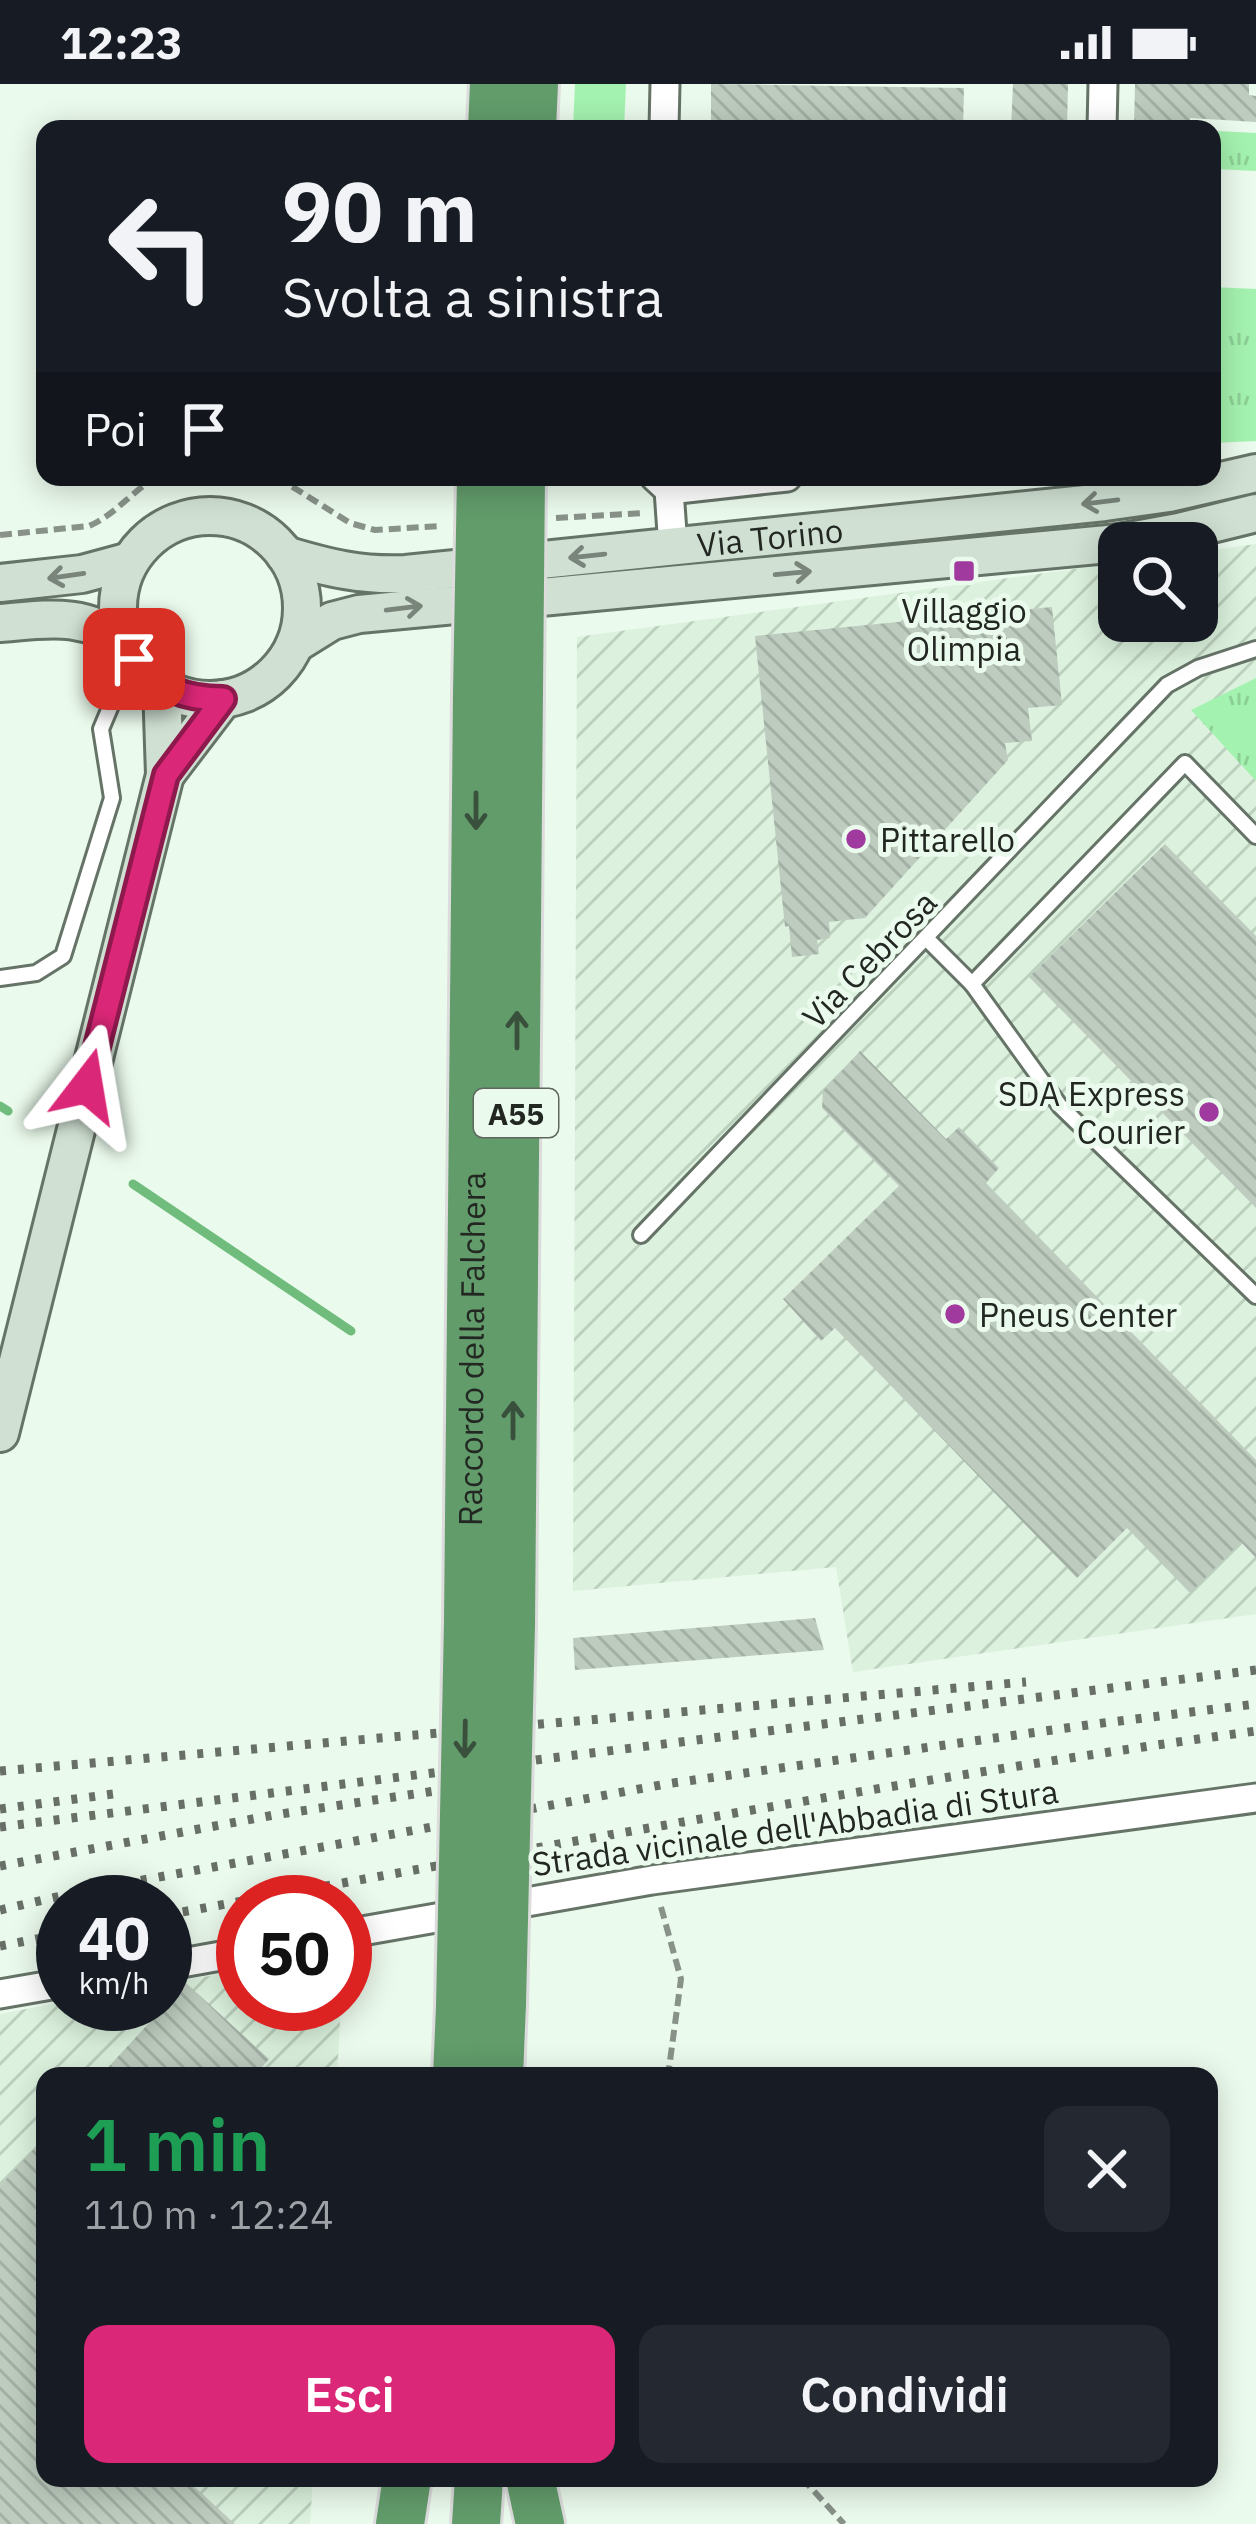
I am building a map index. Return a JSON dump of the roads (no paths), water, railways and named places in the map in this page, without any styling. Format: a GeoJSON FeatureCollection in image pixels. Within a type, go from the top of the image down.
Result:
{"type":"FeatureCollection","features":[{"type":"Feature","properties":{"kind":"highway"},"geometry":{"type":"LineString","coordinates":[[492,120],[494,84]]}},
{"type":"Feature","properties":{"kind":"highway"},"geometry":{"type":"LineString","coordinates":[[532,120],[534,84]]}},
{"type":"Feature","properties":{"kind":"highway","name":"Raccordo della Falchera"},"geometry":{"type":"LineString","coordinates":[[483,486],[498,691],[491,1538],[481,2005],[497,2067]]}},
{"type":"Feature","properties":{"kind":"highway","name":"Raccordo della Falchera"},"geometry":{"type":"LineString","coordinates":[[498,691],[520,486]]}},
{"type":"Feature","properties":{"kind":"highway","name":"Raccordo della Falchera"},"geometry":{"type":"LineString","coordinates":[[460,2067],[481,2005]]}},
{"type":"Feature","properties":{"kind":"highway"},"geometry":{"type":"LineString","coordinates":[[400,2524],[406,2487]]}},
{"type":"Feature","properties":{"kind":"highway"},"geometry":{"type":"LineString","coordinates":[[433,2524],[435,2487]]}},
{"type":"Feature","properties":{"kind":"highway"},"geometry":{"type":"LineString","coordinates":[[476,2524],[478,2487]]}},
{"type":"Feature","properties":{"kind":"highway"},"geometry":{"type":"LineString","coordinates":[[532,2487],[540,2524]]}},
{"type":"Feature","properties":{"kind":"main road","name":"Via Torino"},"geometry":{"type":"LineString","coordinates":[[1221,481],[1256,473]]}},
{"type":"Feature","properties":{"kind":"main road","name":"Via Torino"},"geometry":{"type":"LineString","coordinates":[[285,555],[368,576],[1105,502],[1199,486]]}},
{"type":"Feature","properties":{"kind":"main road","name":"Via Torino"},"geometry":{"type":"LineString","coordinates":[[1218,522],[1256,513]]}},
{"type":"Feature","properties":{"kind":"main road"},"geometry":{"type":"LineString","coordinates":[[0,623],[68,619],[105,629],[124,643],[154,680],[181,695],[223,699],[263,683],[295,644],[302,599],[297,575],[268,536],[244,522],[216,516],[189,518],[164,528],[130,561],[120,585],[118,612],[124,643]]}},
{"type":"Feature","properties":{"kind":"main road","name":"Via Torino"},"geometry":{"type":"LineString","coordinates":[[295,644],[332,621],[359,614],[1098,545]]}},
{"type":"Feature","properties":{"kind":"main road"},"geometry":{"type":"LineString","coordinates":[[0,583],[82,574],[130,561]]}},
{"type":"Feature","properties":{"kind":"main road"},"geometry":{"type":"LineString","coordinates":[[5,1415],[166,775],[154,680]]}},
{"type":"Feature","properties":{"kind":"main road"},"geometry":{"type":"LineString","coordinates":[[166,775],[223,699]]}},
{"type":"Feature","properties":{"kind":"street"},"geometry":{"type":"LineString","coordinates":[[664,120],[665,84]]}},
{"type":"Feature","properties":{"kind":"street"},"geometry":{"type":"LineString","coordinates":[[1102,120],[1103,84]]}},
{"type":"Feature","properties":{"kind":"street"},"geometry":{"type":"LineString","coordinates":[[663,486],[673,547]]}},
{"type":"Feature","properties":{"kind":"street","name":"Strada vicinale dell'Abbadia di Stura"},"geometry":{"type":"LineString","coordinates":[[372,1929],[652,1880],[1256,1798]]}},
{"type":"Feature","properties":{"kind":"street"},"geometry":{"type":"LineString","coordinates":[[0,1994],[36,1988]]}},
{"type":"Feature","properties":{"kind":"lane","name":"Via Cebrosa"},"geometry":{"type":"LineString","coordinates":[[641,1235],[1167,686],[1198,668],[1256,649]]}},
{"type":"Feature","properties":{"kind":"lane"},"geometry":{"type":"LineString","coordinates":[[0,978],[36,973],[63,956],[112,797],[101,729],[122,690],[154,680]]}},
{"type":"Feature","properties":{"kind":"lane"},"geometry":{"type":"LineString","coordinates":[[972,984],[1184,763],[1256,836]]}},
{"type":"Feature","properties":{"kind":"lane"},"geometry":{"type":"LineString","coordinates":[[926,938],[972,984],[1060,1106],[1256,1296]]}},
{"type":"Feature","properties":{"kind":"waterway"},"geometry":{"type":"LineString","coordinates":[[0,1106],[8,1111]]}},
{"type":"Feature","properties":{"kind":"waterway"},"geometry":{"type":"LineString","coordinates":[[133,1184],[351,1331]]}},
{"type":"Feature","properties":{"kind":"railway"},"geometry":{"type":"LineString","coordinates":[[0,1827],[1256,1670]]}},
{"type":"Feature","properties":{"kind":"railway"},"geometry":{"type":"LineString","coordinates":[[0,1771],[1026,1682]]}},
{"type":"Feature","properties":{"kind":"railway"},"geometry":{"type":"LineString","coordinates":[[0,1910],[666,1784],[1256,1704]]}},
{"type":"Feature","properties":{"kind":"railway"},"geometry":{"type":"LineString","coordinates":[[192,1910],[846,1794],[1256,1731]]}},
{"type":"Feature","properties":{"kind":"railway"},"geometry":{"type":"LineString","coordinates":[[0,1866],[274,1815],[488,1783]]}},
{"type":"Feature","properties":{"kind":"railway"},"geometry":{"type":"LineString","coordinates":[[0,1809],[113,1794]]}},
{"type":"Feature","properties":{"kind":"railway"},"geometry":{"type":"LineString","coordinates":[[0,1946],[36,1939]]}},
{"type":"Feature","properties":{"kind":"place","name":"Villaggio Olimpia"},"geometry":{"type":"Point","coordinates":[964,571]}},
{"type":"Feature","properties":{"kind":"place","name":"Pittarello"},"geometry":{"type":"Point","coordinates":[856,839]}},
{"type":"Feature","properties":{"kind":"place","name":"SDA Express Courier"},"geometry":{"type":"Point","coordinates":[1209,1112]}},
{"type":"Feature","properties":{"kind":"place","name":"Pneus Center"},"geometry":{"type":"Point","coordinates":[955,1314]}}]}
